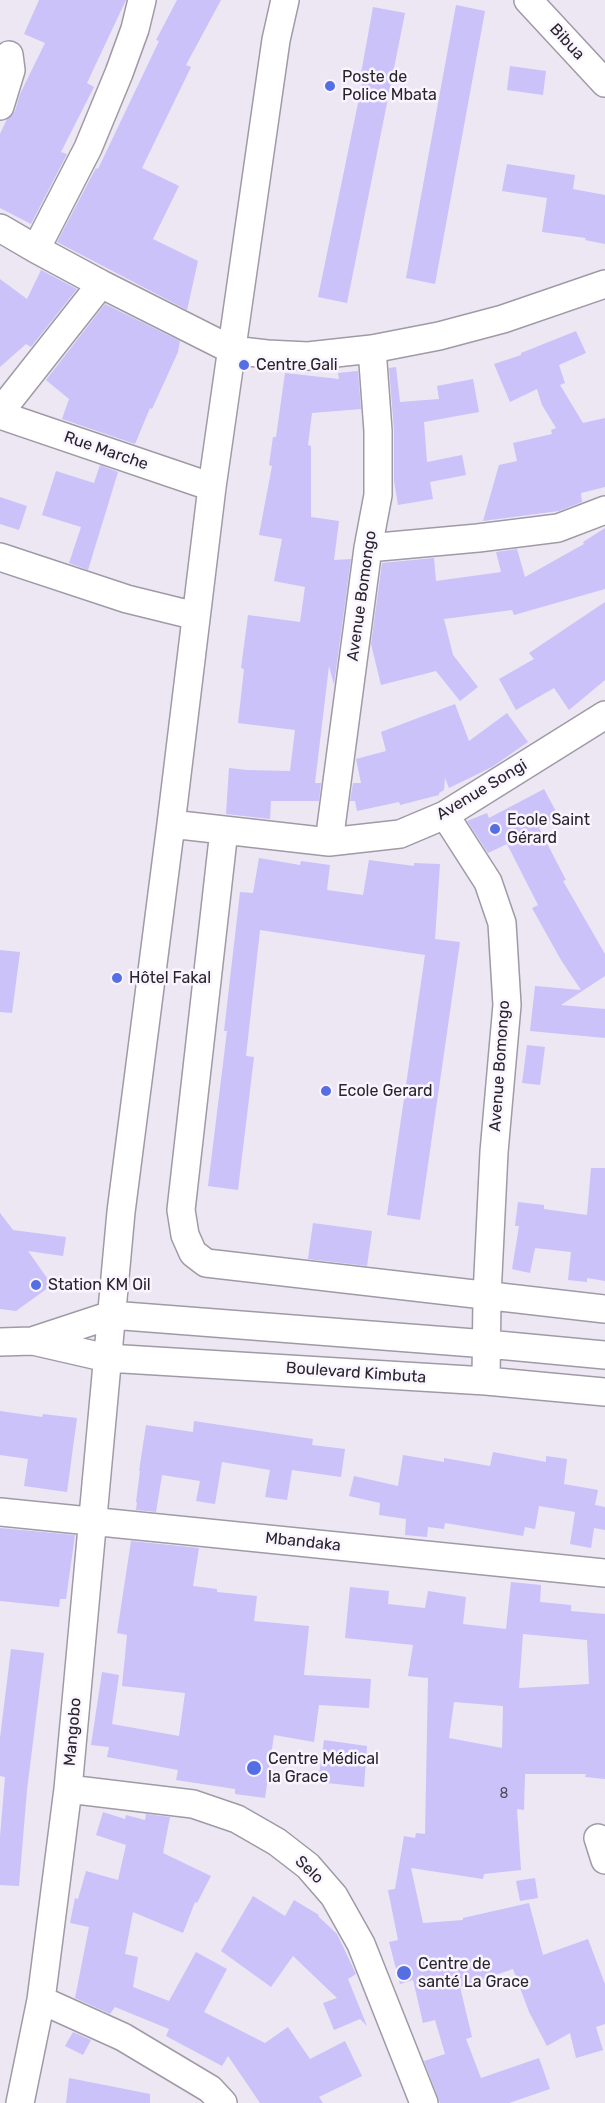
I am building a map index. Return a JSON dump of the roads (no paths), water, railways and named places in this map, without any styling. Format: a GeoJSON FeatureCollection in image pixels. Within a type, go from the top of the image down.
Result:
{"type":"FeatureCollection","features":[{"type":"Feature","properties":{"kind":"street"},"geometry":{"type":"LineString","coordinates":[[36,249],[88,148],[119,73],[135,29],[142,0]]}},
{"type":"Feature","properties":{"kind":"street","name":"Mangobo"},"geometry":{"type":"LineString","coordinates":[[20,2103],[41,2000],[68,1789],[121,1212],[212,487],[276,40],[285,0]]}},
{"type":"Feature","properties":{"kind":"street","name":"Bibua"},"geometry":{"type":"LineString","coordinates":[[528,0],[605,83]]}},
{"type":"Feature","properties":{"kind":"street"},"geometry":{"type":"LineString","coordinates":[[0,106],[9,77],[9,55]]}},
{"type":"Feature","properties":{"kind":"street"},"geometry":{"type":"LineString","coordinates":[[0,228],[101,285],[232,350],[267,354],[308,356],[372,349],[439,336],[503,319],[605,284]]}},
{"type":"Feature","properties":{"kind":"street"},"geometry":{"type":"LineString","coordinates":[[0,413],[101,285]]}},
{"type":"Feature","properties":{"kind":"street","name":"Avenue Bomongo"},"geometry":{"type":"LineString","coordinates":[[329,842],[368,548],[378,495],[378,431],[372,349]]}},
{"type":"Feature","properties":{"kind":"street","name":"Rue Marche"},"geometry":{"type":"LineString","coordinates":[[0,413],[212,487]]}},
{"type":"Feature","properties":{"kind":"street"},"geometry":{"type":"LineString","coordinates":[[368,548],[558,528],[605,510]]}},
{"type":"Feature","properties":{"kind":"street"},"geometry":{"type":"LineString","coordinates":[[0,557],[127,599],[196,616]]}},
{"type":"Feature","properties":{"kind":"street","name":"Avenue Songi"},"geometry":{"type":"LineString","coordinates":[[171,824],[329,842],[400,834],[444,815],[605,715]]}},
{"type":"Feature","properties":{"kind":"street","name":"Avenue Bomongo"},"geometry":{"type":"LineString","coordinates":[[444,815],[488,882],[502,923],[507,1005],[494,1152],[487,1296],[486,1381]]}},
{"type":"Feature","properties":{"kind":"street"},"geometry":{"type":"LineString","coordinates":[[224,830],[181,1210],[185,1235],[193,1253],[206,1263],[605,1309]]}},
{"type":"Feature","properties":{"kind":"street"},"geometry":{"type":"LineString","coordinates":[[0,1342],[32,1341],[111,1315],[605,1355]]}},
{"type":"Feature","properties":{"kind":"street","name":"Boulevard Kimbuta"},"geometry":{"type":"LineString","coordinates":[[32,1341],[107,1358],[486,1381],[605,1392]]}},
{"type":"Feature","properties":{"kind":"street","name":"Mbandaka"},"geometry":{"type":"LineString","coordinates":[[0,1512],[605,1574]]}},
{"type":"Feature","properties":{"kind":"street","name":"Selo"},"geometry":{"type":"LineString","coordinates":[[68,1789],[193,1804],[237,1819],[278,1842],[308,1866],[334,1896],[361,1944],[424,2103]]}},
{"type":"Feature","properties":{"kind":"street"},"geometry":{"type":"LineString","coordinates":[[41,2000],[123,2037],[210,2089],[223,2103]]}},
{"type":"Feature","properties":{"kind":"place","name":"Poste de Police Mbata"},"geometry":{"type":"Point","coordinates":[330,86]}},
{"type":"Feature","properties":{"kind":"place","name":"Centre Gali"},"geometry":{"type":"Point","coordinates":[244,365]}},
{"type":"Feature","properties":{"kind":"place","name":"Ecole Saint Gérard"},"geometry":{"type":"Point","coordinates":[495,829]}},
{"type":"Feature","properties":{"kind":"place","name":"Hôtel Fakal"},"geometry":{"type":"Point","coordinates":[117,978]}},
{"type":"Feature","properties":{"kind":"place","name":"Ecole Gerard"},"geometry":{"type":"Point","coordinates":[326,1091]}},
{"type":"Feature","properties":{"kind":"place","name":"Station KM Oil"},"geometry":{"type":"Point","coordinates":[36,1285]}},
{"type":"Feature","properties":{"kind":"place","name":"Centre Médical la Grace"},"geometry":{"type":"Point","coordinates":[254,1768]}},
{"type":"Feature","properties":{"kind":"place","name":"Centre de santé La Grace"},"geometry":{"type":"Point","coordinates":[404,1973]}}]}
